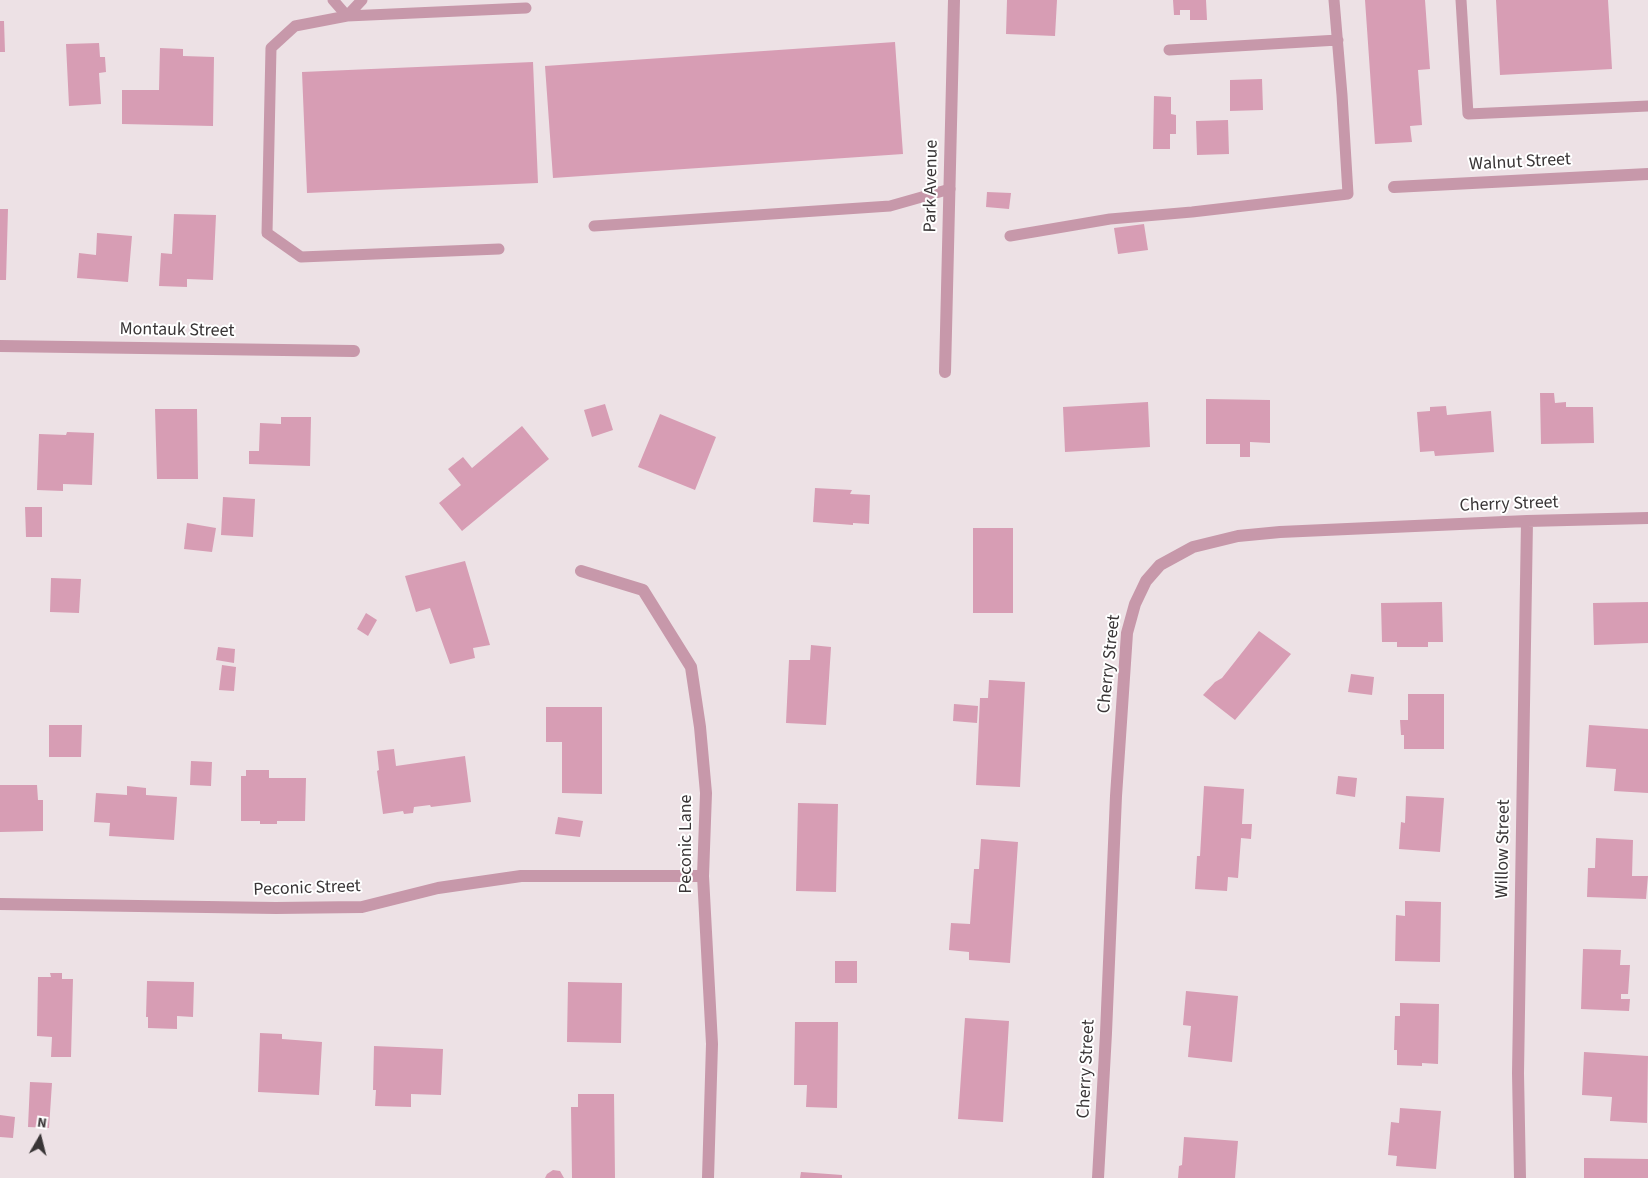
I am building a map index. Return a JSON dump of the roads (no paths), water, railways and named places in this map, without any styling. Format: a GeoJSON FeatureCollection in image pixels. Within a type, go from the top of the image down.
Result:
{"type":"FeatureCollection","features":[{"type":"Feature","properties":{"kind":"street","name":"Park Avenue"},"geometry":{"type":"LineString","coordinates":[[945,372],[954,0]]}},
{"type":"Feature","properties":{"kind":"street","name":"Walnut Street"},"geometry":{"type":"LineString","coordinates":[[1394,187],[1648,174]]}},
{"type":"Feature","properties":{"kind":"street","name":"Montauk Street"},"geometry":{"type":"LineString","coordinates":[[0,346],[354,351]]}},
{"type":"Feature","properties":{"kind":"street","name":"Cherry Street"},"geometry":{"type":"LineString","coordinates":[[1098,1178],[1116,796],[1127,633],[1135,604],[1146,581],[1160,565],[1193,546],[1238,536],[1280,532],[1527,521],[1648,518]]}},
{"type":"Feature","properties":{"kind":"street","name":"Willow Street"},"geometry":{"type":"LineString","coordinates":[[1520,1178],[1518,1073],[1527,521]]}},
{"type":"Feature","properties":{"kind":"street","name":"Peconic Lane"},"geometry":{"type":"LineString","coordinates":[[581,571],[643,590],[691,667],[700,727],[706,793],[703,876],[712,1044],[708,1178]]}},
{"type":"Feature","properties":{"kind":"street","name":"Peconic Street"},"geometry":{"type":"LineString","coordinates":[[0,904],[276,908],[362,907],[438,888],[521,876],[703,876]]}},
{"type":"Feature","properties":{"kind":"lane"},"geometry":{"type":"LineString","coordinates":[[333,0],[347,16]]}},
{"type":"Feature","properties":{"kind":"lane"},"geometry":{"type":"LineString","coordinates":[[347,16],[362,0]]}},
{"type":"Feature","properties":{"kind":"lane"},"geometry":{"type":"LineString","coordinates":[[1010,236],[1110,219],[1192,212],[1348,194],[1334,0]]}},
{"type":"Feature","properties":{"kind":"lane"},"geometry":{"type":"LineString","coordinates":[[1461,0],[1468,114],[1648,106]]}},
{"type":"Feature","properties":{"kind":"lane"},"geometry":{"type":"LineString","coordinates":[[499,248],[301,257],[267,233],[271,48],[295,26],[347,16],[526,8]]}},
{"type":"Feature","properties":{"kind":"lane"},"geometry":{"type":"LineString","coordinates":[[1169,50],[1338,40]]}},
{"type":"Feature","properties":{"kind":"lane"},"geometry":{"type":"LineString","coordinates":[[594,226],[890,206],[950,189]]}}]}
